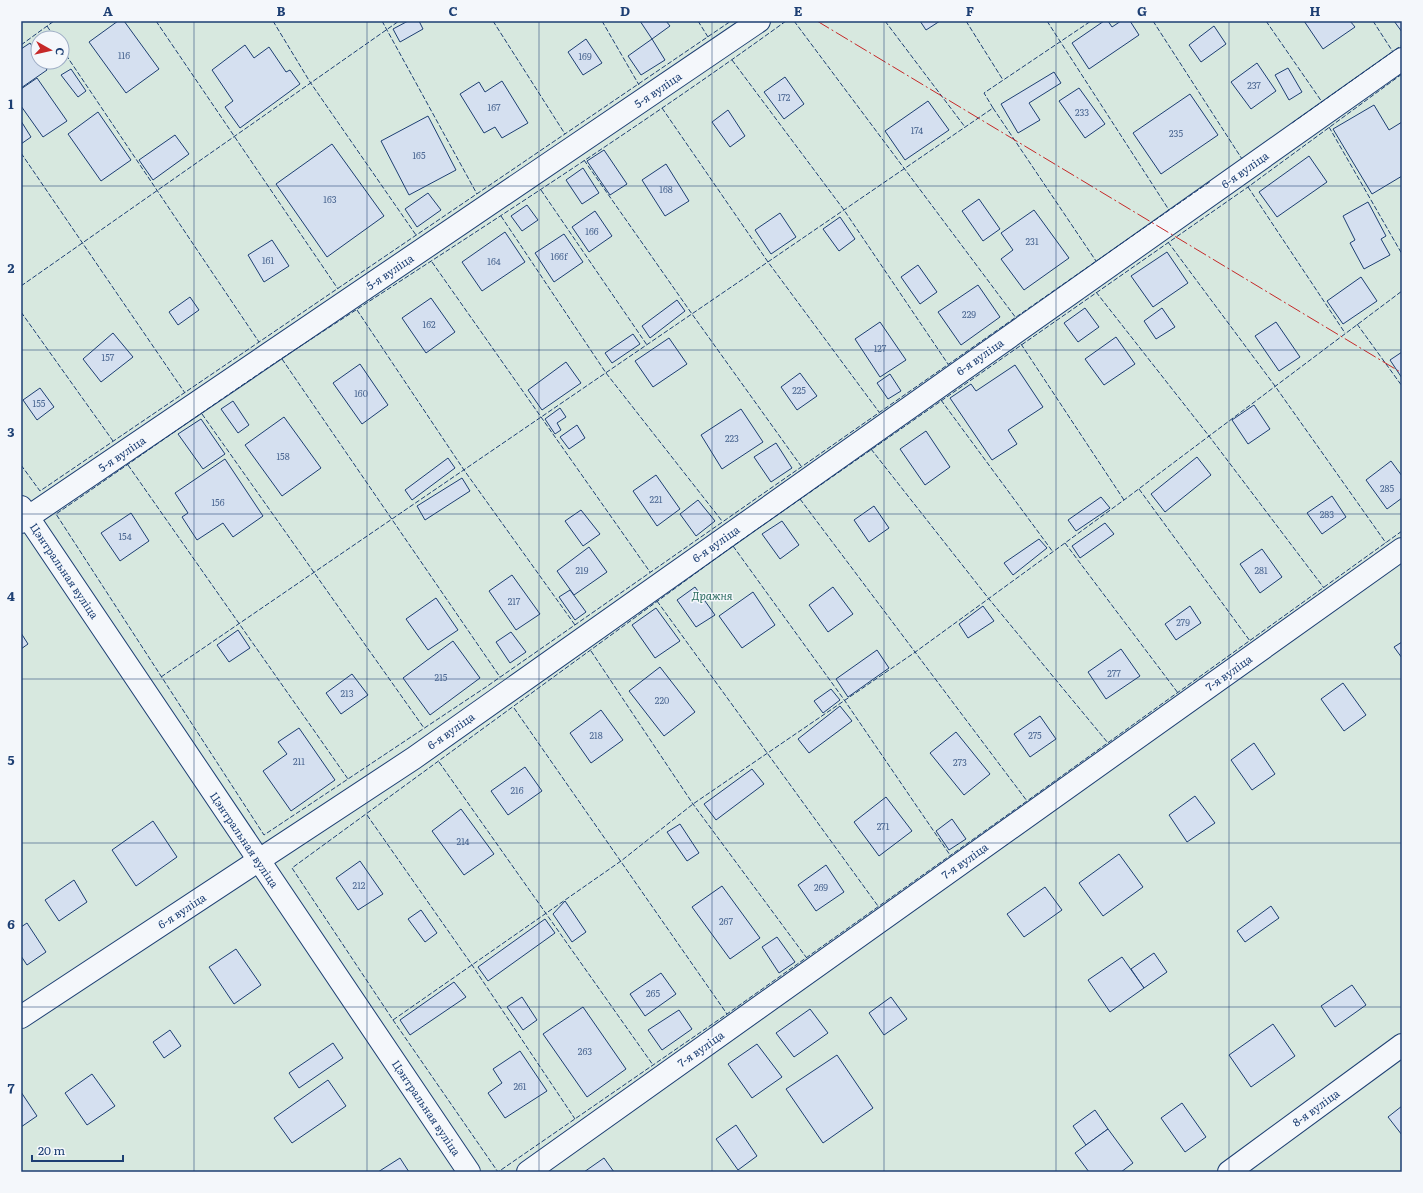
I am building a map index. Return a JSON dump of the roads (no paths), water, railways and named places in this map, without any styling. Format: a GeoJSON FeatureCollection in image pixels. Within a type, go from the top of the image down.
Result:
{"type":"FeatureCollection","features":[{"type":"Feature","properties":{"kind":"street","name":"5-я вуліца"},"geometry":{"type":"LineString","coordinates":[[24,516],[759,21]]}},
{"type":"Feature","properties":{"kind":"street","name":"6-я вуліца"},"geometry":{"type":"LineString","coordinates":[[21,1017],[420,753],[1402,59]]}},
{"type":"Feature","properties":{"kind":"street","name":"Цэнтральная вуліца"},"geometry":{"type":"LineString","coordinates":[[24,516],[469,1172]]}},
{"type":"Feature","properties":{"kind":"street","name":"7-я вуліца"},"geometry":{"type":"LineString","coordinates":[[528,1172],[1402,549]]}},
{"type":"Feature","properties":{"kind":"street","name":"8-я вуліца"},"geometry":{"type":"LineString","coordinates":[[1229,1172],[1402,1045]]}},
{"type":"Feature","properties":{"kind":"park label","name":"Дражня"},"geometry":{"type":"Point","coordinates":[712,596]}}]}
